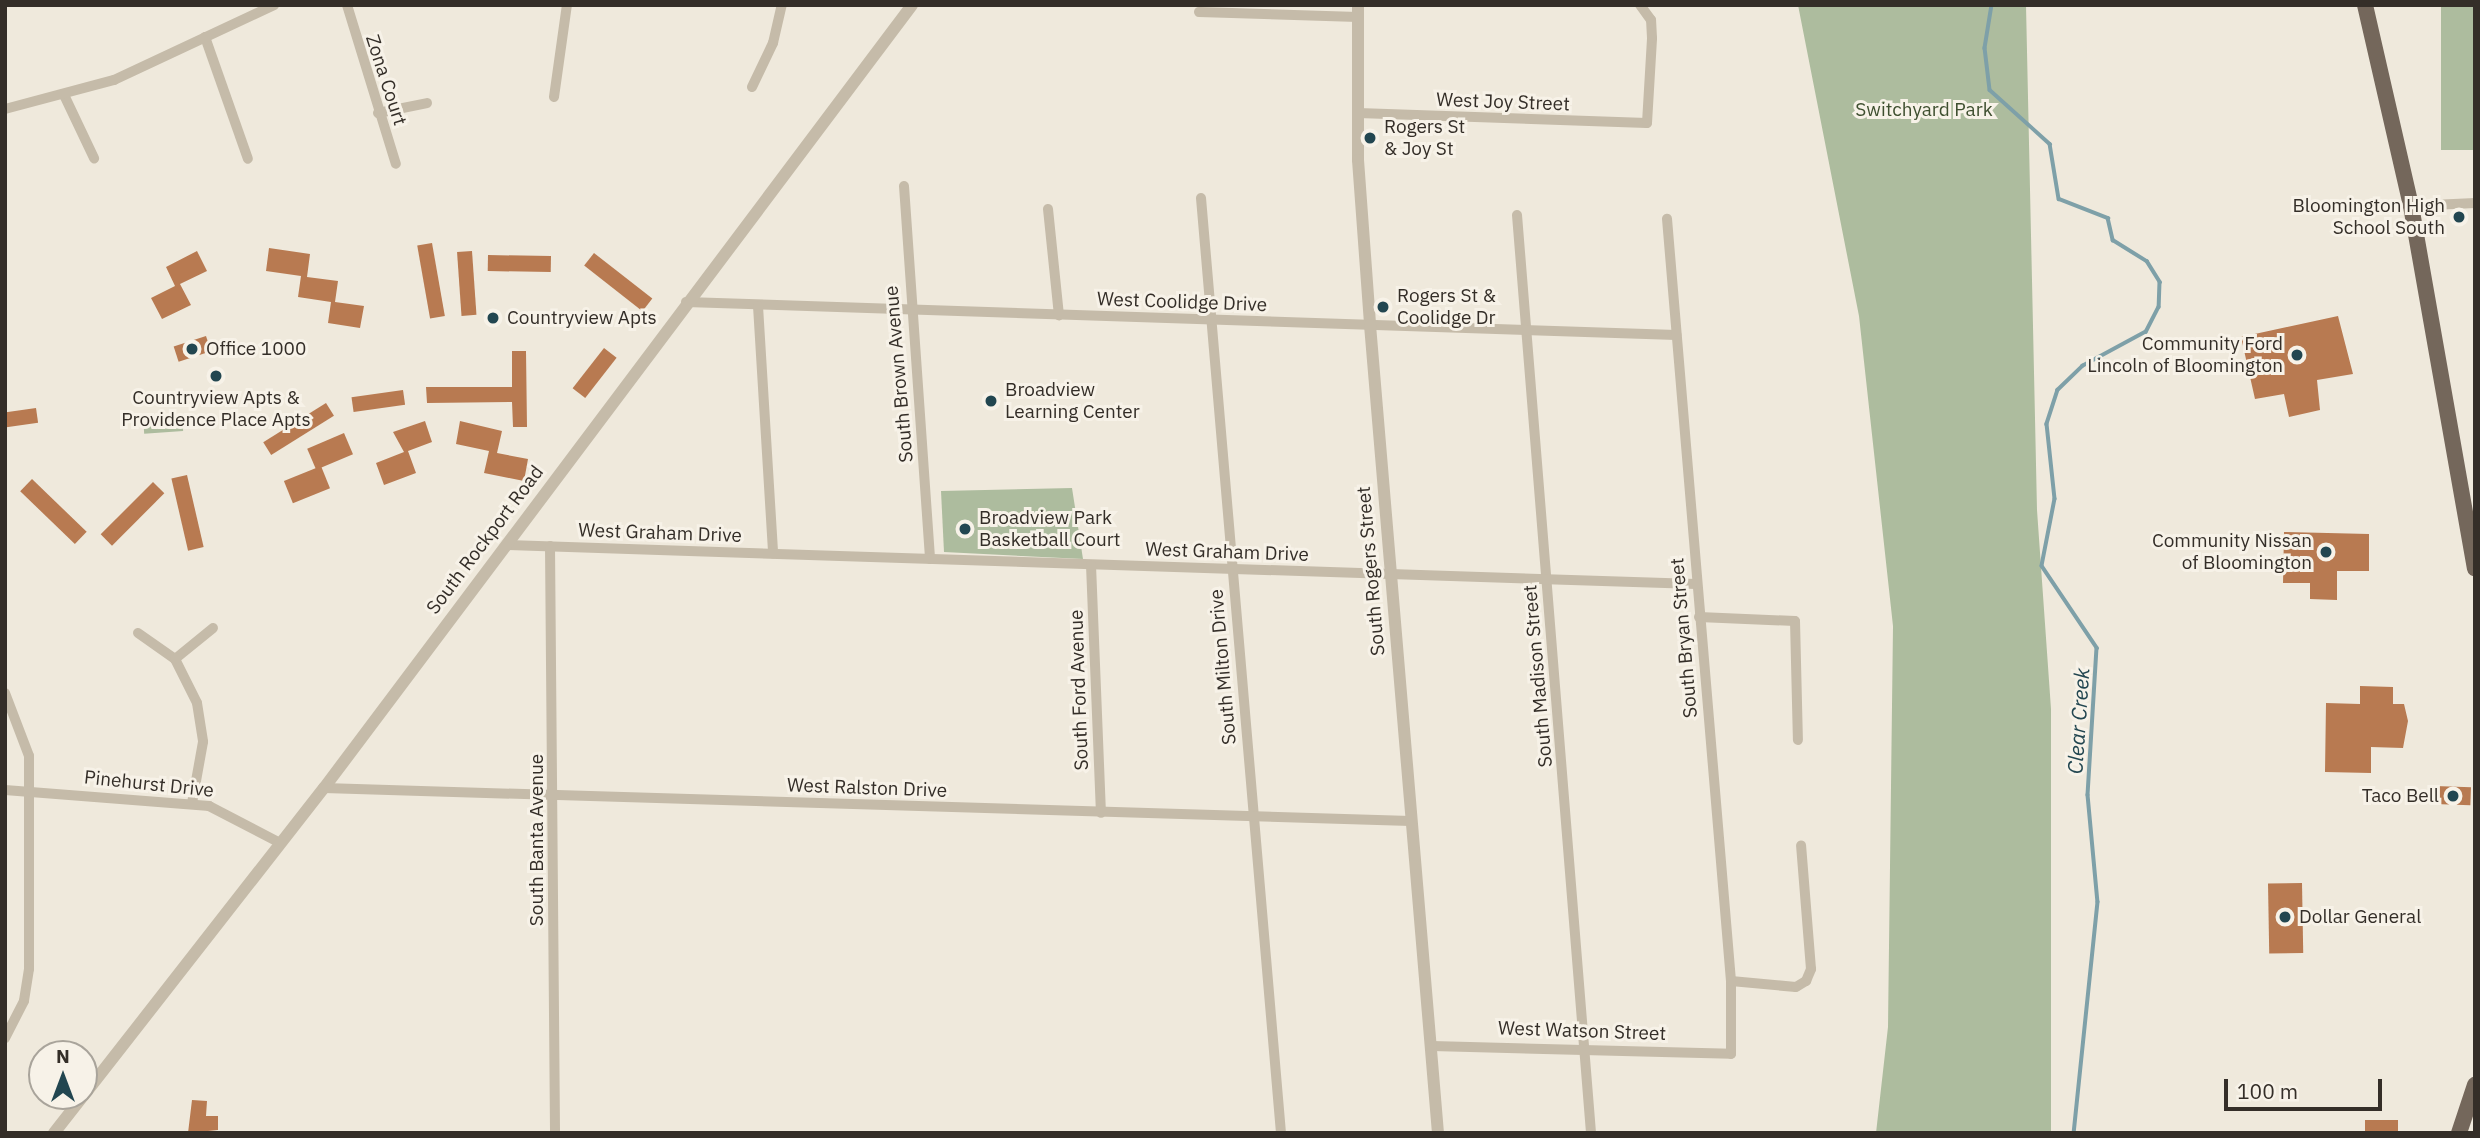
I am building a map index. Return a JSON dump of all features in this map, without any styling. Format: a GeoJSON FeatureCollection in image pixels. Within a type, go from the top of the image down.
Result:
{"type":"FeatureCollection","features":[{"type":"Feature","properties":{"kind":"main road"},"geometry":{"type":"LineString","coordinates":[[2365,5],[2411,206],[2475,568]]}},
{"type":"Feature","properties":{"kind":"main road"},"geometry":{"type":"LineString","coordinates":[[2459,1133],[2475,1085]]}},
{"type":"Feature","properties":{"kind":"street"},"geometry":{"type":"LineString","coordinates":[[5,109],[65,97],[274,5]]}},
{"type":"Feature","properties":{"kind":"street","name":"Zona Court"},"geometry":{"type":"LineString","coordinates":[[347,5],[378,113],[396,164]]}},
{"type":"Feature","properties":{"kind":"street"},"geometry":{"type":"LineString","coordinates":[[554,97],[567,5]]}},
{"type":"Feature","properties":{"kind":"street"},"geometry":{"type":"LineString","coordinates":[[752,87],[773,43],[782,5]]}},
{"type":"Feature","properties":{"kind":"street","name":"South Rockport Road"},"geometry":{"type":"LineString","coordinates":[[98,1076],[324,788],[686,302],[912,5]]}},
{"type":"Feature","properties":{"kind":"street","name":"West Joy Street"},"geometry":{"type":"LineString","coordinates":[[1358,113],[1647,123],[1652,38],[1642,6]]}},
{"type":"Feature","properties":{"kind":"street"},"geometry":{"type":"LineString","coordinates":[[1199,12],[1358,11]]}},
{"type":"Feature","properties":{"kind":"street","name":"South Rogers Street"},"geometry":{"type":"LineString","coordinates":[[1358,11],[1358,113],[1370,325],[1438,1133]]}},
{"type":"Feature","properties":{"kind":"street"},"geometry":{"type":"LineString","coordinates":[[205,37],[248,159]]}},
{"type":"Feature","properties":{"kind":"street"},"geometry":{"type":"LineString","coordinates":[[65,97],[94,158]]}},
{"type":"Feature","properties":{"kind":"street"},"geometry":{"type":"LineString","coordinates":[[378,113],[427,103]]}},
{"type":"Feature","properties":{"kind":"street","name":"South Brown Avenue"},"geometry":{"type":"LineString","coordinates":[[904,186],[910,310],[930,559]]}},
{"type":"Feature","properties":{"kind":"street","name":"South Milton Drive"},"geometry":{"type":"LineString","coordinates":[[1201,198],[1281,1133]]}},
{"type":"Feature","properties":{"kind":"street"},"geometry":{"type":"LineString","coordinates":[[2411,206],[2475,203]]}},
{"type":"Feature","properties":{"kind":"street"},"geometry":{"type":"LineString","coordinates":[[1048,209],[1059,315]]}},
{"type":"Feature","properties":{"kind":"street","name":"South Madison Street"},"geometry":{"type":"LineString","coordinates":[[1517,215],[1548,580],[1581,1046],[1591,1133]]}},
{"type":"Feature","properties":{"kind":"street","name":"South Bryan Street"},"geometry":{"type":"LineString","coordinates":[[1667,219],[1731,981],[1731,1055]]}},
{"type":"Feature","properties":{"kind":"street","name":"West Coolidge Drive"},"geometry":{"type":"LineString","coordinates":[[686,302],[1676,335]]}},
{"type":"Feature","properties":{"kind":"street"},"geometry":{"type":"LineString","coordinates":[[758,306],[773,554]]}},
{"type":"Feature","properties":{"kind":"street","name":"West Graham Drive"},"geometry":{"type":"LineString","coordinates":[[506,545],[1696,584]]}},
{"type":"Feature","properties":{"kind":"street","name":"South Banta Avenue"},"geometry":{"type":"LineString","coordinates":[[550,546],[555,795],[555,1133]]}},
{"type":"Feature","properties":{"kind":"street","name":"South Ford Avenue"},"geometry":{"type":"LineString","coordinates":[[1091,565],[1101,813]]}},
{"type":"Feature","properties":{"kind":"street"},"geometry":{"type":"LineString","coordinates":[[1699,617],[1795,621],[1798,740]]}},
{"type":"Feature","properties":{"kind":"street"},"geometry":{"type":"LineString","coordinates":[[175,659],[213,628]]}},
{"type":"Feature","properties":{"kind":"street"},"geometry":{"type":"LineString","coordinates":[[138,633],[175,659],[203,729],[192,803]]}},
{"type":"Feature","properties":{"kind":"street"},"geometry":{"type":"LineString","coordinates":[[5,693],[29,756],[28,985],[5,1038]]}},
{"type":"Feature","properties":{"kind":"street","name":"West Ralston Drive"},"geometry":{"type":"LineString","coordinates":[[324,788],[1410,821]]}},
{"type":"Feature","properties":{"kind":"street","name":"Pinehurst Drive"},"geometry":{"type":"LineString","coordinates":[[5,790],[192,803],[242,818],[280,843]]}},
{"type":"Feature","properties":{"kind":"street"},"geometry":{"type":"LineString","coordinates":[[1731,981],[1796,987],[1806,981],[1811,969],[1801,845]]}},
{"type":"Feature","properties":{"kind":"street","name":"West Watson Street"},"geometry":{"type":"LineString","coordinates":[[1432,1046],[1581,1046],[1731,1055]]}},
{"type":"Feature","properties":{"kind":"street","name":"South Rockport Road"},"geometry":{"type":"LineString","coordinates":[[54,1133],[72,1110]]}},
{"type":"Feature","properties":{"kind":"green space","name":"Switchyard Park"},"geometry":{"type":"Polygon","coordinates":[[[1798,5],[2026,5],[2037,510],[2051,709],[2051,1133],[1876,1133],[1888,1027],[1893,626],[1859,316],[1798,5]]]}},
{"type":"Feature","properties":{"kind":"green space"},"geometry":{"type":"Polygon","coordinates":[[[2441,5],[2475,5],[2475,150],[2441,150],[2441,5]]]}},
{"type":"Feature","properties":{"kind":"green space"},"geometry":{"type":"Polygon","coordinates":[[[182,415],[183,431],[144,434],[143,418],[182,415]]]}},
{"type":"Feature","properties":{"kind":"green space"},"geometry":{"type":"Polygon","coordinates":[[[1072,488],[1083,559],[944,552],[941,491],[1072,488]]]}},
{"type":"Feature","properties":{"kind":"building"},"geometry":{"type":"Polygon","coordinates":[[[432,243],[445,316],[430,318],[417,246],[432,243]]]}},
{"type":"Feature","properties":{"kind":"building"},"geometry":{"type":"Polygon","coordinates":[[[269,248],[310,254],[307,277],[338,281],[335,302],[364,306],[360,328],[328,323],[331,302],[298,297],[301,276],[266,271],[269,248]]]}},
{"type":"Feature","properties":{"kind":"building"},"geometry":{"type":"Polygon","coordinates":[[[197,251],[207,271],[180,284],[191,305],[162,319],[151,298],[175,286],[166,267],[197,251]]]}},
{"type":"Feature","properties":{"kind":"building"},"geometry":{"type":"Polygon","coordinates":[[[472,251],[476,315],[462,316],[457,252],[472,251]]]}},
{"type":"Feature","properties":{"kind":"building"},"geometry":{"type":"Polygon","coordinates":[[[594,253],[652,299],[642,311],[584,266],[594,253]]]}},
{"type":"Feature","properties":{"kind":"building"},"geometry":{"type":"Polygon","coordinates":[[[488,255],[551,256],[551,272],[488,271],[488,255]]]}},
{"type":"Feature","properties":{"kind":"building","name":"Community Ford Lincoln of Bloomington"},"geometry":{"type":"Polygon","coordinates":[[[2338,316],[2353,374],[2317,380],[2320,410],[2289,417],[2284,394],[2255,399],[2241,337],[2338,316]]]}},
{"type":"Feature","properties":{"kind":"building","name":"Office 1000"},"geometry":{"type":"Polygon","coordinates":[[[206,336],[211,351],[179,362],[174,347],[206,336]]]}},
{"type":"Feature","properties":{"kind":"building"},"geometry":{"type":"Polygon","coordinates":[[[604,348],[617,358],[585,398],[573,388],[604,348]]]}},
{"type":"Feature","properties":{"kind":"building"},"geometry":{"type":"Polygon","coordinates":[[[512,351],[526,351],[527,427],[513,427],[512,402],[427,403],[426,387],[512,387],[512,351]]]}},
{"type":"Feature","properties":{"kind":"building"},"geometry":{"type":"Polygon","coordinates":[[[403,390],[405,405],[354,412],[352,397],[403,390]]]}},
{"type":"Feature","properties":{"kind":"building"},"geometry":{"type":"Polygon","coordinates":[[[326,403],[334,416],[271,455],[263,442],[326,403]]]}},
{"type":"Feature","properties":{"kind":"building"},"geometry":{"type":"Polygon","coordinates":[[[36,408],[38,423],[6,427],[5,412],[36,408]]]}},
{"type":"Feature","properties":{"kind":"building"},"geometry":{"type":"Polygon","coordinates":[[[425,421],[432,442],[408,451],[416,473],[384,485],[376,463],[404,452],[393,432],[425,421]]]}},
{"type":"Feature","properties":{"kind":"building"},"geometry":{"type":"Polygon","coordinates":[[[460,421],[502,431],[497,453],[528,459],[524,481],[484,473],[489,451],[456,444],[460,421]]]}},
{"type":"Feature","properties":{"kind":"building"},"geometry":{"type":"Polygon","coordinates":[[[344,433],[353,454],[316,470],[307,449],[344,433]]]}},
{"type":"Feature","properties":{"kind":"building"},"geometry":{"type":"Polygon","coordinates":[[[321,466],[330,488],[293,503],[284,481],[321,466]]]}},
{"type":"Feature","properties":{"kind":"building"},"geometry":{"type":"Polygon","coordinates":[[[187,475],[204,547],[188,551],[171,479],[187,475]]]}},
{"type":"Feature","properties":{"kind":"building"},"geometry":{"type":"Polygon","coordinates":[[[32,479],[87,532],[75,544],[20,491],[32,479]]]}},
{"type":"Feature","properties":{"kind":"building"},"geometry":{"type":"Polygon","coordinates":[[[153,482],[164,493],[112,546],[101,534],[153,482]]]}},
{"type":"Feature","properties":{"kind":"building","name":"Community Nissan of Bloomington"},"geometry":{"type":"Polygon","coordinates":[[[2284,532],[2369,534],[2369,571],[2337,571],[2337,600],[2310,599],[2310,583],[2283,583],[2284,532]]]}},
{"type":"Feature","properties":{"kind":"building"},"geometry":{"type":"Polygon","coordinates":[[[2360,686],[2393,687],[2393,704],[2404,704],[2408,721],[2403,748],[2371,747],[2371,773],[2325,772],[2326,703],[2360,704],[2360,686]]]}},
{"type":"Feature","properties":{"kind":"building","name":"Taco Bell"},"geometry":{"type":"Polygon","coordinates":[[[2435,786],[2471,787],[2470,805],[2434,804],[2435,786]]]}},
{"type":"Feature","properties":{"kind":"building","name":"Dollar General"},"geometry":{"type":"Polygon","coordinates":[[[2302,883],[2303,953],[2269,954],[2268,884],[2302,883]]]}},
{"type":"Feature","properties":{"kind":"building"},"geometry":{"type":"Polygon","coordinates":[[[192,1100],[207,1101],[206,1116],[218,1116],[218,1130],[188,1133],[192,1100]]]}},
{"type":"Feature","properties":{"kind":"building"},"geometry":{"type":"Polygon","coordinates":[[[2365,1120],[2398,1120],[2398,1133],[2365,1133],[2365,1120]]]}},
{"type":"Feature","properties":{"kind":"waterway","name":"Clear Creek"},"geometry":{"type":"LineString","coordinates":[[1992,5],[1985,48],[1990,90],[2050,144],[2059,199],[2108,218],[2113,240],[2147,261],[2160,282],[2159,307],[2146,332],[2083,366],[2058,390],[2047,424],[2055,499],[2042,566],[2097,648],[2088,795],[2098,902],[2074,1133]]}},
{"type":"Feature","properties":{"kind":"place","name":"Rogers St & Joy St"},"geometry":{"type":"Point","coordinates":[1370,138]}},
{"type":"Feature","properties":{"kind":"place","name":"Bloomington High School South"},"geometry":{"type":"Point","coordinates":[2459,217]}},
{"type":"Feature","properties":{"kind":"place","name":"Rogers St & Coolidge Dr"},"geometry":{"type":"Point","coordinates":[1383,307]}},
{"type":"Feature","properties":{"kind":"place","name":"Countryview Apts"},"geometry":{"type":"Point","coordinates":[493,318]}},
{"type":"Feature","properties":{"kind":"place","name":"Office 1000"},"geometry":{"type":"Point","coordinates":[192,349]}},
{"type":"Feature","properties":{"kind":"place","name":"Community Ford Lincoln of Bloomington"},"geometry":{"type":"Point","coordinates":[2297,355]}},
{"type":"Feature","properties":{"kind":"place","name":"Countryview Apts & Providence Place Apts"},"geometry":{"type":"Point","coordinates":[216,376]}},
{"type":"Feature","properties":{"kind":"place","name":"Broadview Learning Center"},"geometry":{"type":"Point","coordinates":[991,401]}},
{"type":"Feature","properties":{"kind":"place","name":"Broadview Park Basketball Court"},"geometry":{"type":"Point","coordinates":[965,529]}},
{"type":"Feature","properties":{"kind":"place","name":"Community Nissan of Bloomington"},"geometry":{"type":"Point","coordinates":[2326,552]}},
{"type":"Feature","properties":{"kind":"place","name":"Taco Bell"},"geometry":{"type":"Point","coordinates":[2453,796]}},
{"type":"Feature","properties":{"kind":"place","name":"Dollar General"},"geometry":{"type":"Point","coordinates":[2285,917]}}]}
